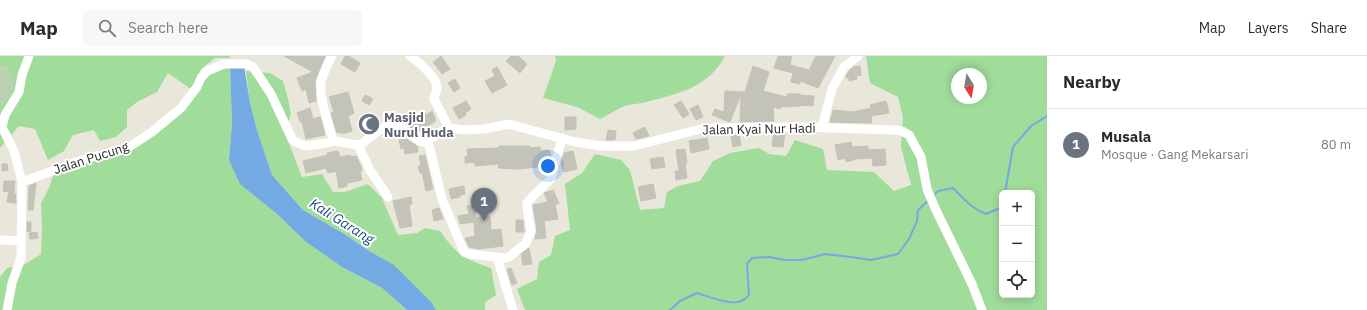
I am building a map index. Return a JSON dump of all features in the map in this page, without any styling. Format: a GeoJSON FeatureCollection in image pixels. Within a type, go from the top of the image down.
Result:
{"type":"FeatureCollection","features":[{"type":"Feature","properties":{"kind":"street"},"geometry":{"type":"LineString","coordinates":[[6,310],[12,284],[21,258],[22,182],[14,151],[2,127],[2,124],[5,115],[19,92],[22,75],[29,56]]}},
{"type":"Feature","properties":{"kind":"street"},"geometry":{"type":"LineString","coordinates":[[332,56],[326,67],[321,87],[323,103],[333,141],[358,145],[363,143],[378,131],[389,126],[403,128],[419,140],[428,141],[440,132],[449,128],[434,99],[437,89],[436,83],[433,78],[410,56]]}},
{"type":"Feature","properties":{"kind":"street","name":"Jalan Kyai Nur Hadi"},"geometry":{"type":"LineString","coordinates":[[449,128],[465,130],[484,129],[510,124],[562,138],[602,146],[634,146],[701,129],[822,128],[832,89],[844,67],[858,56]]}},
{"type":"Feature","properties":{"kind":"street","name":"Jalan Pucung"},"geometry":{"type":"LineString","coordinates":[[22,182],[86,159],[126,149],[152,132],[181,108],[197,87],[201,78],[207,72],[224,64],[247,64],[253,67],[271,94],[294,141],[305,146],[333,141]]}},
{"type":"Feature","properties":{"kind":"street"},"geometry":{"type":"LineString","coordinates":[[822,128],[902,131],[909,135],[921,157],[927,189],[934,208],[972,284],[982,310]]}},
{"type":"Feature","properties":{"kind":"street"},"geometry":{"type":"LineString","coordinates":[[428,141],[442,199],[463,250],[469,254],[509,258],[526,243],[531,231],[527,203],[551,179],[562,138]]}},
{"type":"Feature","properties":{"kind":"street"},"geometry":{"type":"LineString","coordinates":[[358,145],[370,170],[388,197]]}},
{"type":"Feature","properties":{"kind":"street"},"geometry":{"type":"LineString","coordinates":[[0,240],[21,241]]}},
{"type":"Feature","properties":{"kind":"street"},"geometry":{"type":"LineString","coordinates":[[497,257],[513,310]]}},
{"type":"Feature","properties":{"kind":"green space"},"geometry":{"type":"Polygon","coordinates":[[[0,56],[230,56],[230,58],[215,58],[201,69],[192,90],[168,73],[157,92],[137,102],[127,110],[127,127],[116,137],[100,141],[94,130],[73,135],[64,151],[48,160],[35,129],[19,126],[0,148],[0,107],[9,69],[0,66],[0,56]]]}},
{"type":"Feature","properties":{"kind":"green space"},"geometry":{"type":"Polygon","coordinates":[[[555,56],[725,56],[718,67],[710,75],[692,88],[670,96],[625,106],[600,119],[577,107],[543,98],[556,61],[555,56]]]}},
{"type":"Feature","properties":{"kind":"green space"},"geometry":{"type":"Polygon","coordinates":[[[866,56],[1047,56],[1047,310],[526,310],[524,308],[517,289],[537,279],[539,262],[551,255],[555,236],[570,230],[565,184],[582,173],[595,154],[621,160],[630,170],[640,210],[664,208],[667,192],[678,186],[700,181],[713,161],[730,153],[759,148],[769,154],[786,156],[795,140],[823,149],[827,170],[874,172],[894,191],[911,185],[901,147],[903,118],[898,97],[870,83],[866,56]]]}},
{"type":"Feature","properties":{"kind":"green space"},"geometry":{"type":"Polygon","coordinates":[[[0,66],[9,69],[14,85],[11,94],[0,107],[0,66]]]}},
{"type":"Feature","properties":{"kind":"green space"},"geometry":{"type":"Polygon","coordinates":[[[230,66],[232,124],[229,160],[276,213],[306,242],[342,267],[382,288],[407,310],[0,310],[0,277],[7,268],[24,265],[41,254],[41,203],[49,188],[53,176],[85,161],[127,152],[180,112],[206,71],[230,66]]]}},
{"type":"Feature","properties":{"kind":"green space"},"geometry":{"type":"Polygon","coordinates":[[[246,71],[270,73],[283,81],[291,114],[285,133],[302,177],[322,174],[333,192],[345,192],[368,184],[382,198],[398,235],[417,233],[425,228],[440,231],[451,246],[467,259],[491,268],[496,295],[485,302],[485,310],[436,310],[432,303],[369,251],[346,235],[303,210],[272,175],[250,103],[246,71]]]}},
{"type":"Feature","properties":{"kind":"water"},"geometry":{"type":"Polygon","coordinates":[[[230,66],[244,66],[250,103],[272,175],[303,210],[394,265],[432,303],[436,310],[407,310],[382,288],[342,267],[306,242],[276,213],[240,184],[229,160],[232,124],[230,66]]]}},
{"type":"Feature","properties":{"kind":"building"},"geometry":{"type":"Polygon","coordinates":[[[284,56],[325,56],[315,81],[316,101],[309,103],[306,89],[302,91],[297,78],[313,72],[284,56]]]}},
{"type":"Feature","properties":{"kind":"building"},"geometry":{"type":"Polygon","coordinates":[[[345,56],[349,56],[360,63],[355,72],[341,64],[345,56]]]}},
{"type":"Feature","properties":{"kind":"building"},"geometry":{"type":"Polygon","coordinates":[[[441,56],[450,69],[442,74],[433,62],[441,56]]]}},
{"type":"Feature","properties":{"kind":"building"},"geometry":{"type":"Polygon","coordinates":[[[511,56],[518,56],[527,64],[520,73],[506,61],[511,56]]]}},
{"type":"Feature","properties":{"kind":"building"},"geometry":{"type":"Polygon","coordinates":[[[778,56],[792,56],[790,65],[809,70],[816,56],[835,56],[818,88],[800,81],[800,84],[791,82],[793,73],[774,68],[778,56]]]}},
{"type":"Feature","properties":{"kind":"building"},"geometry":{"type":"Polygon","coordinates":[[[753,66],[769,72],[763,91],[787,97],[787,94],[814,96],[813,106],[800,105],[801,106],[780,107],[780,109],[773,107],[774,121],[740,122],[741,94],[730,122],[712,115],[715,109],[724,112],[725,91],[745,92],[753,66]]]}},
{"type":"Feature","properties":{"kind":"building"},"geometry":{"type":"Polygon","coordinates":[[[860,66],[861,75],[856,76],[857,79],[849,81],[849,77],[846,78],[846,76],[849,71],[853,67],[860,66]]]}},
{"type":"Feature","properties":{"kind":"building"},"geometry":{"type":"Polygon","coordinates":[[[497,67],[507,85],[492,93],[485,81],[495,76],[492,70],[497,67]]]}},
{"type":"Feature","properties":{"kind":"building"},"geometry":{"type":"Polygon","coordinates":[[[455,79],[460,88],[454,92],[448,83],[455,79]]]}},
{"type":"Feature","properties":{"kind":"building"},"geometry":{"type":"Polygon","coordinates":[[[348,92],[354,113],[348,116],[352,131],[341,134],[341,132],[337,133],[331,113],[334,112],[329,97],[348,92]]]}},
{"type":"Feature","properties":{"kind":"building"},"geometry":{"type":"Polygon","coordinates":[[[365,95],[373,99],[369,105],[362,101],[365,95]]]}},
{"type":"Feature","properties":{"kind":"building"},"geometry":{"type":"Polygon","coordinates":[[[466,101],[471,109],[465,113],[466,115],[459,119],[453,108],[466,101]]]}},
{"type":"Feature","properties":{"kind":"building"},"geometry":{"type":"Polygon","coordinates":[[[681,101],[689,114],[683,118],[674,105],[681,101]]]}},
{"type":"Feature","properties":{"kind":"building"},"geometry":{"type":"Polygon","coordinates":[[[886,101],[889,113],[871,116],[872,123],[830,122],[833,110],[853,112],[871,108],[870,105],[886,101]]]}},
{"type":"Feature","properties":{"kind":"building"},"geometry":{"type":"Polygon","coordinates":[[[698,105],[703,117],[696,120],[690,109],[698,105]]]}},
{"type":"Feature","properties":{"kind":"building"},"geometry":{"type":"Polygon","coordinates":[[[310,108],[313,119],[320,117],[325,135],[306,139],[302,122],[300,122],[297,113],[310,108]]]}},
{"type":"Feature","properties":{"kind":"building"},"geometry":{"type":"Polygon","coordinates":[[[432,111],[436,121],[429,125],[430,127],[417,132],[407,125],[405,119],[424,112],[426,115],[432,111]]]}},
{"type":"Feature","properties":{"kind":"building","name":"Masjid Nurul Huda"},"geometry":{"type":"Polygon","coordinates":[[[365,116],[377,122],[369,131],[360,126],[365,116]]]}},
{"type":"Feature","properties":{"kind":"building"},"geometry":{"type":"Polygon","coordinates":[[[565,117],[576,117],[576,129],[565,130],[565,117]]]}},
{"type":"Feature","properties":{"kind":"building"},"geometry":{"type":"Polygon","coordinates":[[[645,127],[649,136],[636,139],[633,133],[645,127]]]}},
{"type":"Feature","properties":{"kind":"building"},"geometry":{"type":"Polygon","coordinates":[[[608,130],[616,131],[615,140],[606,140],[608,130]]]}},
{"type":"Feature","properties":{"kind":"building"},"geometry":{"type":"Polygon","coordinates":[[[774,133],[785,134],[783,147],[772,146],[774,133]]]}},
{"type":"Feature","properties":{"kind":"building"},"geometry":{"type":"Polygon","coordinates":[[[739,135],[741,145],[733,147],[731,136],[739,135]]]}},
{"type":"Feature","properties":{"kind":"building"},"geometry":{"type":"Polygon","coordinates":[[[707,138],[709,149],[691,153],[689,141],[707,138]]]}},
{"type":"Feature","properties":{"kind":"building"},"geometry":{"type":"Polygon","coordinates":[[[406,139],[417,146],[418,152],[405,154],[404,148],[401,149],[399,140],[406,139]]]}},
{"type":"Feature","properties":{"kind":"building"},"geometry":{"type":"Polygon","coordinates":[[[851,142],[852,147],[868,146],[868,150],[885,149],[886,165],[873,166],[872,158],[854,159],[846,162],[845,158],[838,160],[835,145],[851,142]]]}},
{"type":"Feature","properties":{"kind":"building"},"geometry":{"type":"Polygon","coordinates":[[[499,146],[530,146],[530,148],[540,147],[541,151],[549,150],[551,156],[548,166],[518,169],[498,168],[499,164],[475,166],[475,162],[465,163],[465,157],[468,156],[467,149],[499,148],[499,146]]]}},
{"type":"Feature","properties":{"kind":"building"},"geometry":{"type":"Polygon","coordinates":[[[685,149],[687,178],[676,180],[675,171],[679,171],[676,150],[685,149]]]}},
{"type":"Feature","properties":{"kind":"building"},"geometry":{"type":"Polygon","coordinates":[[[338,151],[340,157],[350,155],[351,157],[356,156],[361,166],[362,171],[360,171],[362,180],[347,183],[347,186],[339,188],[336,171],[328,173],[326,168],[306,173],[303,161],[338,151]]]}},
{"type":"Feature","properties":{"kind":"building"},"geometry":{"type":"Polygon","coordinates":[[[573,151],[577,169],[564,172],[561,164],[564,153],[573,151]]]}},
{"type":"Feature","properties":{"kind":"building"},"geometry":{"type":"Polygon","coordinates":[[[425,155],[433,189],[426,191],[422,172],[420,173],[418,166],[421,165],[419,156],[425,155]]]}},
{"type":"Feature","properties":{"kind":"building"},"geometry":{"type":"Polygon","coordinates":[[[663,157],[665,167],[652,169],[650,159],[663,157]]]}},
{"type":"Feature","properties":{"kind":"building"},"geometry":{"type":"Polygon","coordinates":[[[2,164],[7,164],[8,170],[2,171],[2,164]]]}},
{"type":"Feature","properties":{"kind":"building"},"geometry":{"type":"Polygon","coordinates":[[[4,181],[15,181],[14,193],[16,194],[16,203],[7,202],[9,192],[3,191],[4,181]]]}},
{"type":"Feature","properties":{"kind":"building"},"geometry":{"type":"Polygon","coordinates":[[[36,183],[33,210],[28,210],[29,186],[36,183]]]}},
{"type":"Feature","properties":{"kind":"building"},"geometry":{"type":"Polygon","coordinates":[[[653,184],[656,198],[641,201],[638,187],[653,184]]]}},
{"type":"Feature","properties":{"kind":"building"},"geometry":{"type":"Polygon","coordinates":[[[464,186],[465,194],[451,199],[449,189],[464,186]]]}},
{"type":"Feature","properties":{"kind":"building"},"geometry":{"type":"Polygon","coordinates":[[[553,190],[559,203],[555,205],[558,219],[544,221],[546,238],[535,239],[537,230],[533,205],[548,202],[544,193],[553,190]]]}},
{"type":"Feature","properties":{"kind":"building"},"geometry":{"type":"Polygon","coordinates":[[[411,197],[412,204],[409,205],[412,226],[400,228],[393,201],[411,197]]]}},
{"type":"Feature","properties":{"kind":"building"},"geometry":{"type":"Polygon","coordinates":[[[474,205],[476,218],[490,216],[491,230],[501,229],[503,246],[479,249],[469,247],[465,238],[475,236],[474,222],[460,224],[458,216],[469,214],[467,206],[474,205]]]}},
{"type":"Feature","properties":{"kind":"building"},"geometry":{"type":"Polygon","coordinates":[[[439,208],[443,219],[434,221],[432,210],[439,208]]]}},
{"type":"Feature","properties":{"kind":"building"},"geometry":{"type":"Polygon","coordinates":[[[516,220],[523,220],[524,232],[516,232],[516,220]]]}},
{"type":"Feature","properties":{"kind":"building"},"geometry":{"type":"Polygon","coordinates":[[[27,222],[31,222],[31,231],[27,232],[27,222]]]}},
{"type":"Feature","properties":{"kind":"building"},"geometry":{"type":"Polygon","coordinates":[[[37,232],[38,238],[30,239],[29,233],[37,232]]]}},
{"type":"Feature","properties":{"kind":"building"},"geometry":{"type":"Polygon","coordinates":[[[529,248],[532,264],[523,265],[521,254],[529,248]]]}},
{"type":"Feature","properties":{"kind":"building"},"geometry":{"type":"Polygon","coordinates":[[[511,268],[517,283],[512,285],[507,269],[511,268]]]}},
{"type":"Feature","properties":{"kind":"waterway"},"geometry":{"type":"LineString","coordinates":[[1006,190],[1013,147],[1031,126],[1047,116]]}},
{"type":"Feature","properties":{"kind":"waterway"},"geometry":{"type":"LineString","coordinates":[[933,196],[938,191],[953,188],[972,206],[981,212],[986,214],[999,208]]}},
{"type":"Feature","properties":{"kind":"waterway"},"geometry":{"type":"LineString","coordinates":[[670,310],[680,301],[697,293],[731,302],[743,300],[749,295],[747,264],[752,258],[769,257],[785,260],[802,260],[825,254],[871,260],[898,254],[909,239],[917,221],[918,210],[929,200]]}},
{"type":"Feature","properties":{"kind":"place","name":"Masjid Nurul Huda"},"geometry":{"type":"Point","coordinates":[369,124]}},
{"type":"Feature","properties":{"kind":"place","name":"Musala"},"geometry":{"type":"Point","coordinates":[484,221]}},
{"type":"Feature","properties":{"kind":"water label","name":"Kali Garang"},"geometry":{"type":"Point","coordinates":[342,221]}}]}
